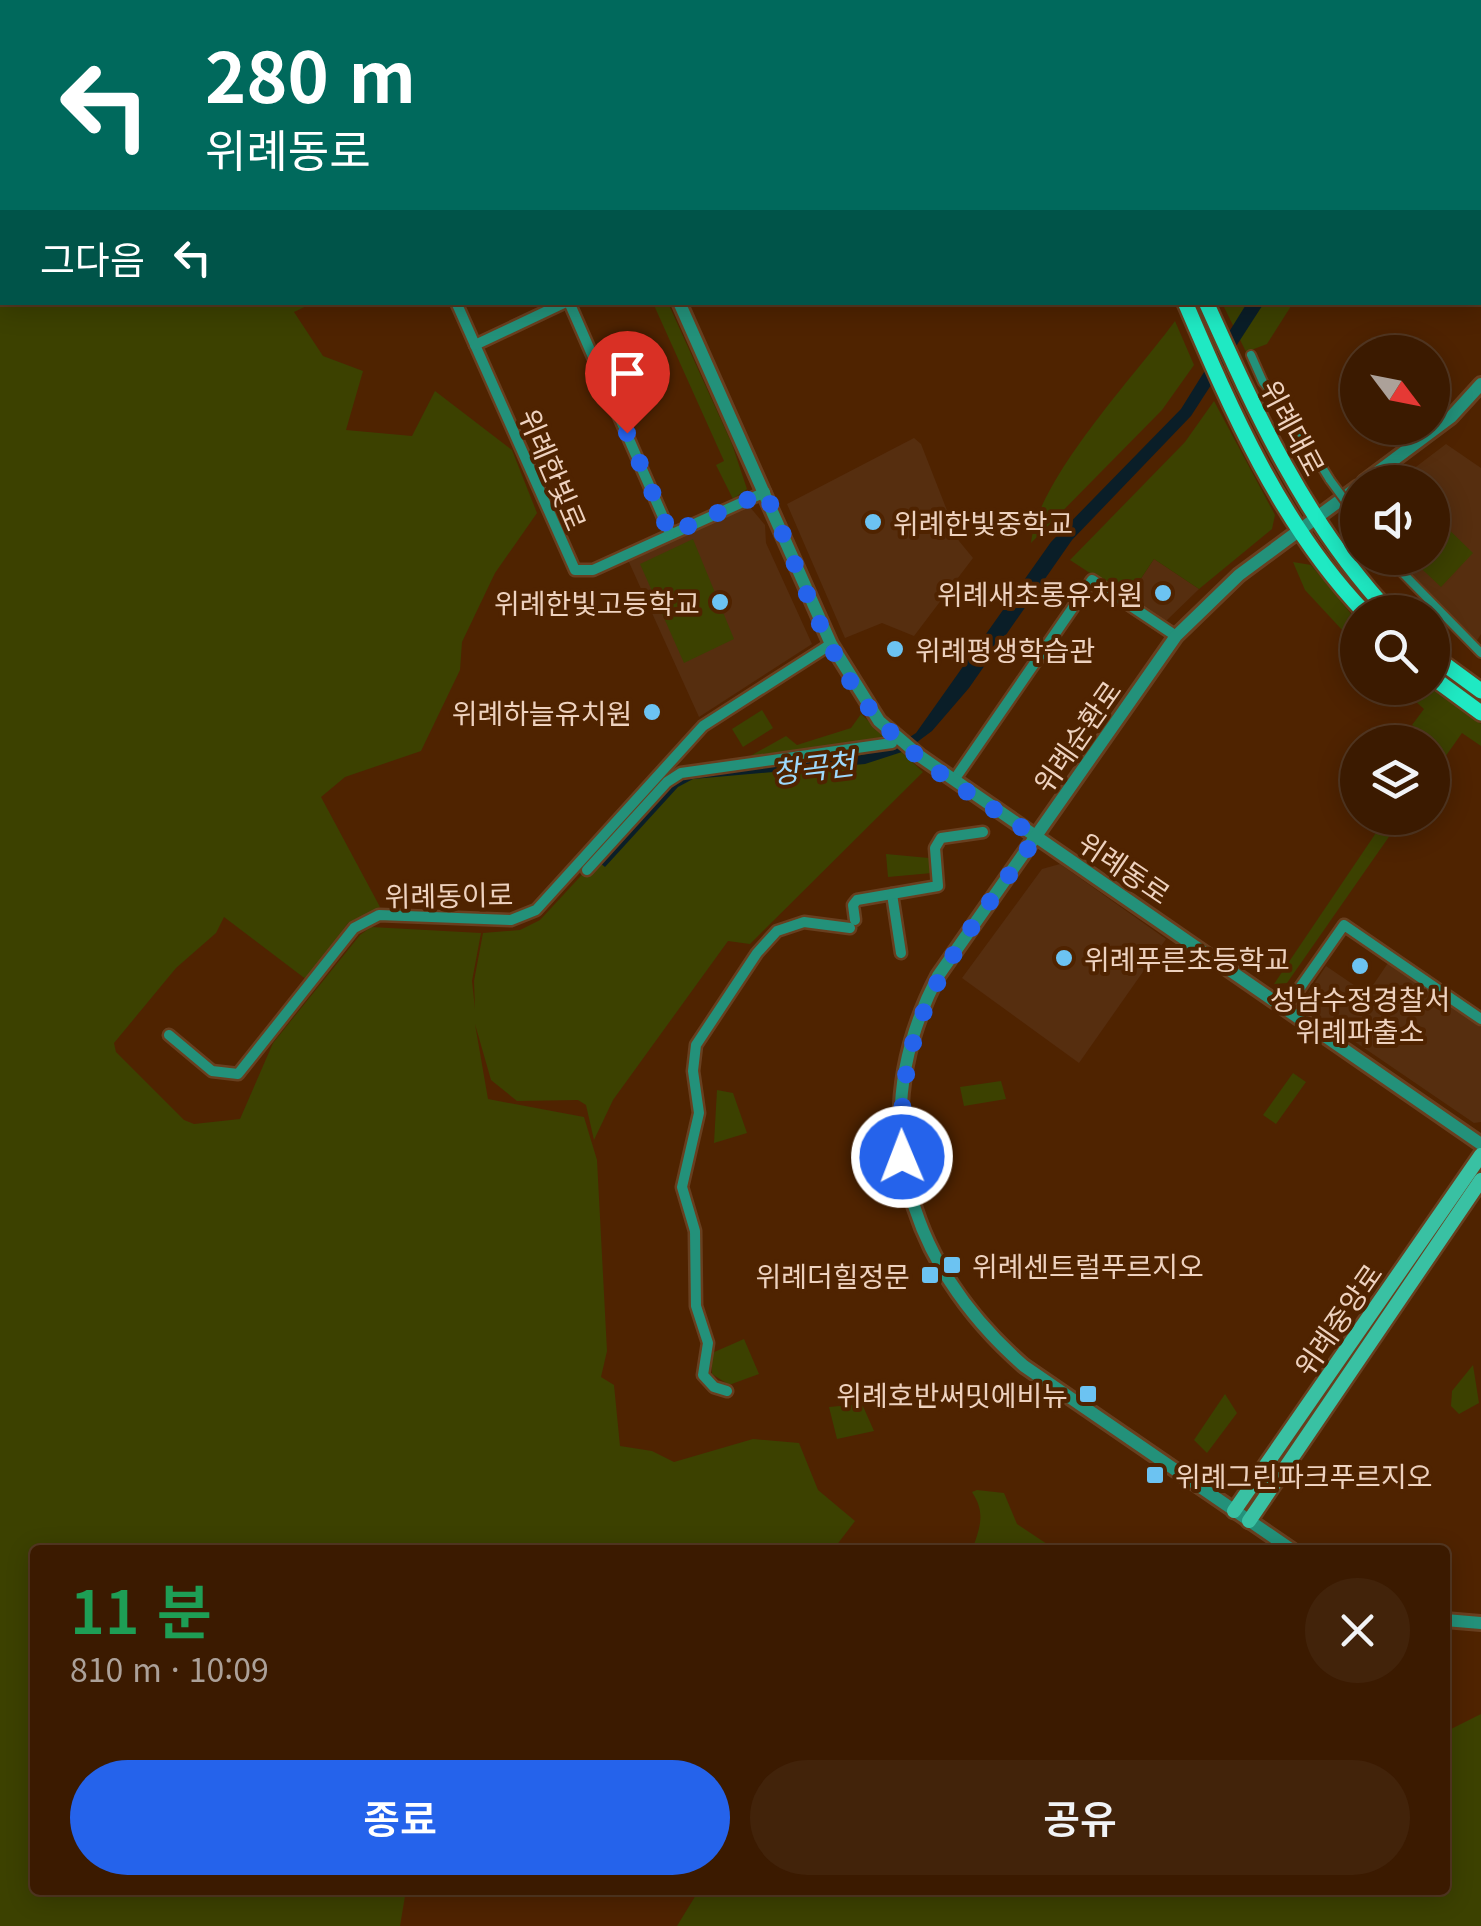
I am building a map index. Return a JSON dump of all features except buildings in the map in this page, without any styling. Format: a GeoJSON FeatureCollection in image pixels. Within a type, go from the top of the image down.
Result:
{"type":"FeatureCollection","features":[{"type":"Feature","properties":{"kind":"main road","name":"위례대로"},"geometry":{"type":"LineString","coordinates":[[1186,305],[1228,404],[1298,529],[1350,595]]}},
{"type":"Feature","properties":{"kind":"main road","name":"위례대로"},"geometry":{"type":"LineString","coordinates":[[1207,305],[1263,431],[1315,517],[1376,595]]}},
{"type":"Feature","properties":{"kind":"main road"},"geometry":{"type":"LineString","coordinates":[[1450,668],[1481,692]]}},
{"type":"Feature","properties":{"kind":"main road"},"geometry":{"type":"LineString","coordinates":[[1450,691],[1481,713]]}},
{"type":"Feature","properties":{"kind":"main road","name":"위례중앙로"},"geometry":{"type":"LineString","coordinates":[[1234,1511],[1481,1155]]}},
{"type":"Feature","properties":{"kind":"main road","name":"위례중앙로"},"geometry":{"type":"LineString","coordinates":[[1249,1521],[1481,1180]]}},
{"type":"Feature","properties":{"kind":"street","name":"위례한빛로"},"geometry":{"type":"LineString","coordinates":[[457,305],[575,570],[592,570],[765,492]]}},
{"type":"Feature","properties":{"kind":"street"},"geometry":{"type":"LineString","coordinates":[[475,345],[561,305]]}},
{"type":"Feature","properties":{"kind":"street"},"geometry":{"type":"LineString","coordinates":[[568,305],[670,534]]}},
{"type":"Feature","properties":{"kind":"street","name":"위례동로"},"geometry":{"type":"LineString","coordinates":[[680,305],[832,644],[879,721],[932,765],[1481,1144]]}},
{"type":"Feature","properties":{"kind":"street"},"geometry":{"type":"LineString","coordinates":[[1251,355],[1262,382],[1284,406],[1340,494]]}},
{"type":"Feature","properties":{"kind":"street"},"geometry":{"type":"LineString","coordinates":[[1387,465],[1451,417],[1481,384]]}},
{"type":"Feature","properties":{"kind":"street","name":"위례순환로"},"geometry":{"type":"LineString","coordinates":[[1285,1545],[1006,1350],[943,1274],[912,1205],[902,1157],[901,1115],[912,1035],[938,976],[1176,636],[1215,596],[1340,500]]}},
{"type":"Feature","properties":{"kind":"street"},"geometry":{"type":"LineString","coordinates":[[1404,575],[1481,654]]}},
{"type":"Feature","properties":{"kind":"street"},"geometry":{"type":"LineString","coordinates":[[954,780],[1092,580],[1176,636]]}},
{"type":"Feature","properties":{"kind":"street","name":"위례동이로"},"geometry":{"type":"LineString","coordinates":[[169,1035],[212,1071],[225,1076],[238,1074],[354,928],[366,919],[379,916],[511,920],[536,910],[703,726],[832,644]]}},
{"type":"Feature","properties":{"kind":"street"},"geometry":{"type":"LineString","coordinates":[[588,870],[667,782],[681,773],[892,743]]}},
{"type":"Feature","properties":{"kind":"street"},"geometry":{"type":"LineString","coordinates":[[728,1391],[714,1387],[703,1375],[708,1342],[696,1306],[694,1231],[682,1186],[699,1112],[693,1056],[700,1037],[757,952],[778,931],[804,922],[853,924],[856,900],[938,886],[935,848],[941,838],[983,832]]}},
{"type":"Feature","properties":{"kind":"street"},"geometry":{"type":"LineString","coordinates":[[892,894],[901,954]]}},
{"type":"Feature","properties":{"kind":"street"},"geometry":{"type":"LineString","coordinates":[[1285,1008],[1344,924],[1481,1019]]}},
{"type":"Feature","properties":{"kind":"street"},"geometry":{"type":"LineString","coordinates":[[1450,1620],[1481,1623]]}},
{"type":"Feature","properties":{"kind":"shaded area","name":"위례한빛중학교"},"geometry":{"type":"Polygon","coordinates":[[[914,438],[921,444],[959,541],[973,558],[914,636],[882,623],[845,638],[787,504],[914,438]]]}},
{"type":"Feature","properties":{"kind":"shaded area"},"geometry":{"type":"Polygon","coordinates":[[[1447,445],[1481,468],[1481,634],[1471,650],[1450,628],[1450,595],[1419,595],[1400,575],[1450,575],[1450,465],[1418,465],[1447,445]]]}},
{"type":"Feature","properties":{"kind":"shaded area","name":"위례한빛고등학교"},"geometry":{"type":"Polygon","coordinates":[[[749,506],[765,525],[766,543],[812,644],[699,717],[628,560],[749,506]]]}},
{"type":"Feature","properties":{"kind":"shaded area","name":"위례새초롱유치원"},"geometry":{"type":"Polygon","coordinates":[[[1154,559],[1199,589],[1165,622],[1128,598],[1154,559]]]}},
{"type":"Feature","properties":{"kind":"shaded area","name":"위례푸른초등학교"},"geometry":{"type":"Polygon","coordinates":[[[1060,864],[1166,939],[1079,1063],[962,978],[1042,869],[1060,864]]]}},
{"type":"Feature","properties":{"kind":"shaded area"},"geometry":{"type":"Polygon","coordinates":[[[1388,963],[1481,1027],[1481,1122],[1474,1123],[1307,1009],[1306,996],[1326,966],[1367,994],[1388,963]]]}},
{"type":"Feature","properties":{"kind":"green space"},"geometry":{"type":"Polygon","coordinates":[[[0,305],[309,305],[294,312],[323,356],[363,371],[346,430],[412,436],[435,391],[512,450],[537,513],[495,573],[462,642],[460,670],[421,751],[345,777],[321,797],[380,907],[348,923],[307,980],[224,917],[216,933],[176,968],[114,1043],[116,1052],[184,1120],[194,1124],[240,1119],[273,1043],[360,935],[371,927],[481,933],[472,981],[475,1009],[474,981],[483,933],[520,930],[540,920],[677,772],[706,763],[743,760],[786,736],[797,745],[851,728],[861,714],[923,772],[750,944],[728,941],[613,1100],[594,1140],[586,1105],[578,1100],[517,1101],[491,1080],[475,1024],[488,1099],[584,1117],[597,1160],[607,1351],[601,1377],[614,1385],[620,1446],[652,1451],[674,1462],[753,1439],[799,1443],[818,1490],[855,1521],[837,1545],[30,1545],[30,1895],[405,1895],[400,1926],[0,1926],[0,305]]]}},
{"type":"Feature","properties":{"kind":"green space"},"geometry":{"type":"Polygon","coordinates":[[[654,305],[669,305],[732,444],[747,489],[733,499],[716,465],[724,461],[654,305]]]}},
{"type":"Feature","properties":{"kind":"green space"},"geometry":{"type":"Polygon","coordinates":[[[1223,305],[1292,305],[1267,344],[1246,352],[1223,305]]]}},
{"type":"Feature","properties":{"kind":"green space"},"geometry":{"type":"Polygon","coordinates":[[[1175,321],[1194,365],[1162,410],[1031,543],[1038,517],[1069,459],[1175,321]]]}},
{"type":"Feature","properties":{"kind":"green space"},"geometry":{"type":"Polygon","coordinates":[[[1214,401],[1275,515],[1272,529],[1199,589],[1154,559],[1128,598],[1070,560],[1185,442],[1214,401]]]}},
{"type":"Feature","properties":{"kind":"green space"},"geometry":{"type":"Polygon","coordinates":[[[1450,531],[1473,553],[1441,587],[1428,575],[1450,575],[1450,531]]]}},
{"type":"Feature","properties":{"kind":"green space"},"geometry":{"type":"Polygon","coordinates":[[[693,539],[734,639],[684,663],[640,564],[693,539]]]}},
{"type":"Feature","properties":{"kind":"green space"},"geometry":{"type":"Polygon","coordinates":[[[1293,562],[1311,565],[1340,600],[1340,628],[1305,590],[1293,562]]]}},
{"type":"Feature","properties":{"kind":"green space"},"geometry":{"type":"Polygon","coordinates":[[[1450,702],[1481,724],[1481,746],[1462,733],[1450,750],[1450,725],[1412,725],[1424,709],[1420,705],[1450,702]]]}},
{"type":"Feature","properties":{"kind":"green space"},"geometry":{"type":"Polygon","coordinates":[[[762,710],[773,728],[743,747],[732,729],[762,710]]]}},
{"type":"Feature","properties":{"kind":"green space"},"geometry":{"type":"Polygon","coordinates":[[[1375,835],[1390,835],[1287,983],[1274,984],[1375,835]]]}},
{"type":"Feature","properties":{"kind":"green space"},"geometry":{"type":"Polygon","coordinates":[[[886,854],[929,858],[932,873],[888,877],[886,854]]]}},
{"type":"Feature","properties":{"kind":"green space"},"geometry":{"type":"Polygon","coordinates":[[[1293,1073],[1306,1082],[1276,1124],[1263,1115],[1293,1073]]]}},
{"type":"Feature","properties":{"kind":"green space"},"geometry":{"type":"Polygon","coordinates":[[[1001,1081],[1006,1099],[964,1106],[960,1087],[1001,1081]]]}},
{"type":"Feature","properties":{"kind":"green space"},"geometry":{"type":"Polygon","coordinates":[[[717,1090],[733,1093],[747,1133],[714,1143],[717,1090]]]}},
{"type":"Feature","properties":{"kind":"green space"},"geometry":{"type":"Polygon","coordinates":[[[744,1339],[759,1374],[729,1385],[712,1374],[712,1353],[744,1339]]]}},
{"type":"Feature","properties":{"kind":"green space"},"geometry":{"type":"Polygon","coordinates":[[[1473,1365],[1479,1403],[1459,1414],[1451,1406],[1452,1391],[1473,1365]]]}},
{"type":"Feature","properties":{"kind":"green space"},"geometry":{"type":"Polygon","coordinates":[[[1225,1394],[1237,1413],[1207,1453],[1194,1440],[1225,1394]]]}},
{"type":"Feature","properties":{"kind":"green space"},"geometry":{"type":"Polygon","coordinates":[[[862,1404],[874,1431],[837,1439],[829,1407],[862,1404]]]}},
{"type":"Feature","properties":{"kind":"green space"},"geometry":{"type":"Polygon","coordinates":[[[972,1492],[1004,1493],[1017,1524],[1048,1545],[974,1545],[980,1521],[972,1492]]]}},
{"type":"Feature","properties":{"kind":"green space"},"geometry":{"type":"Polygon","coordinates":[[[1481,1714],[1481,1926],[677,1926],[696,1895],[1450,1895],[1450,1730],[1481,1714]]]}},
{"type":"Feature","properties":{"kind":"water","name":"창곡천"},"geometry":{"type":"Polygon","coordinates":[[[1246,305],[1263,305],[1191,416],[1072,540],[969,688],[932,731],[905,751],[865,764],[693,779],[678,787],[605,867],[600,863],[652,802],[685,776],[743,763],[862,755],[890,747],[916,733],[1051,542],[1181,409],[1246,305]]]}},
{"type":"Feature","properties":{"kind":"place","name":"위례한빛중학교"},"geometry":{"type":"Point","coordinates":[873,522]}},
{"type":"Feature","properties":{"kind":"place","name":"위례새초롱유치원"},"geometry":{"type":"Point","coordinates":[1163,593]}},
{"type":"Feature","properties":{"kind":"place","name":"위례한빛고등학교"},"geometry":{"type":"Point","coordinates":[720,602]}},
{"type":"Feature","properties":{"kind":"place","name":"위례평생학습관"},"geometry":{"type":"Point","coordinates":[895,649]}},
{"type":"Feature","properties":{"kind":"place","name":"위례하늘유치원"},"geometry":{"type":"Point","coordinates":[652,712]}},
{"type":"Feature","properties":{"kind":"place","name":"위례푸른초등학교"},"geometry":{"type":"Point","coordinates":[1064,958]}},
{"type":"Feature","properties":{"kind":"place","name":"성남수정경찰서 위례파출소"},"geometry":{"type":"Point","coordinates":[1360,966]}},
{"type":"Feature","properties":{"kind":"place","name":"위례센트럴푸르지오"},"geometry":{"type":"Point","coordinates":[952,1265]}},
{"type":"Feature","properties":{"kind":"place","name":"위례더힐정문"},"geometry":{"type":"Point","coordinates":[930,1275]}},
{"type":"Feature","properties":{"kind":"place","name":"위례호반써밋에비뉴"},"geometry":{"type":"Point","coordinates":[1088,1394]}},
{"type":"Feature","properties":{"kind":"place","name":"위례그린파크푸르지오"},"geometry":{"type":"Point","coordinates":[1155,1475]}},
{"type":"Feature","properties":{"kind":"route"},"geometry":{"type":"LineString","coordinates":[[627,433],[670,534],[765,492],[832,644],[879,721],[920,757],[1036,837],[938,976],[924,1005],[912,1035],[902,1092],[902,1157]]}}]}
